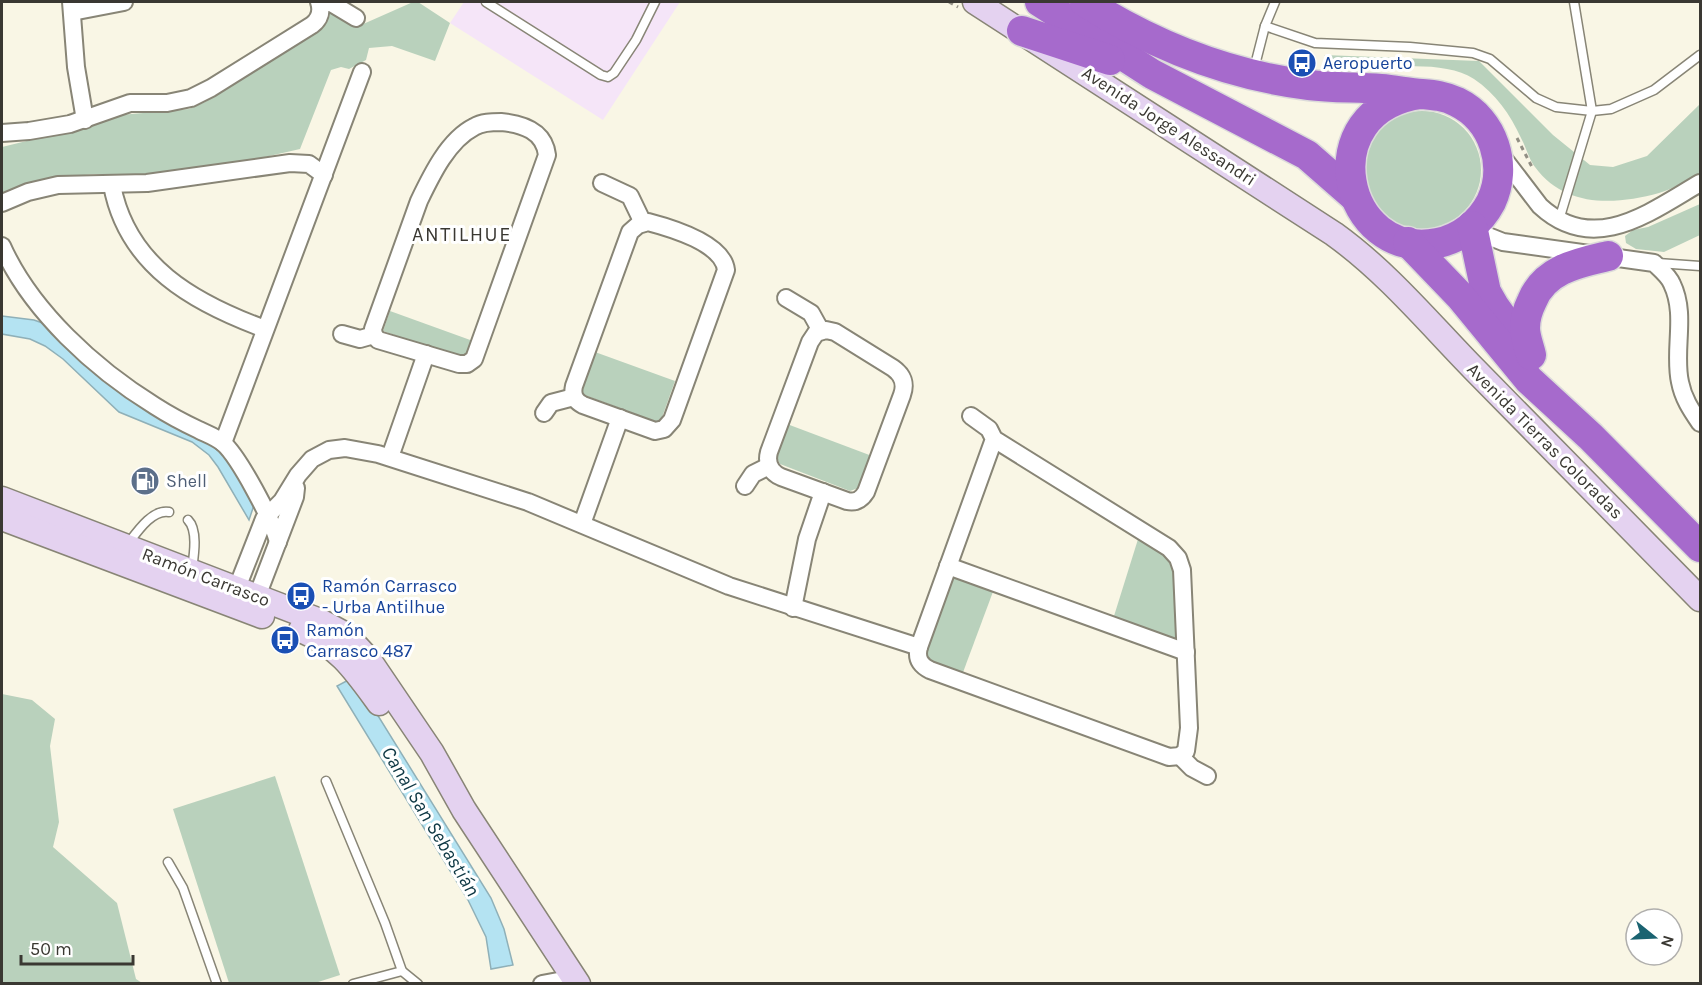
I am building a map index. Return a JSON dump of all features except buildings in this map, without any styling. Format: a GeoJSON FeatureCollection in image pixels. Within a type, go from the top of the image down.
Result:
{"type":"FeatureCollection","features":[{"type":"Feature","properties":{"kind":"highway","name":"Avenida Jorge Alessandri"},"geometry":{"type":"LineString","coordinates":[[1040,2],[1152,74],[1307,155],[1355,197]]}},
{"type":"Feature","properties":{"kind":"highway","name":"Avenida Jorge Alessandri"},"geometry":{"type":"LineString","coordinates":[[1085,2],[1120,23],[1174,50],[1253,75],[1307,85],[1389,90],[1446,97],[1468,108],[1485,126],[1496,149],[1499,173],[1495,191],[1488,207],[1472,226],[1451,239],[1426,244],[1403,241],[1372,223],[1362,211],[1355,197],[1350,178],[1353,146],[1365,123],[1390,103],[1421,94]]}},
{"type":"Feature","properties":{"kind":"highway"},"geometry":{"type":"LineString","coordinates":[[1022,32],[1152,74]]}},
{"type":"Feature","properties":{"kind":"highway","name":"Avenida Jorge Alessandri"},"geometry":{"type":"LineString","coordinates":[[1472,226],[1486,292],[1501,316],[1568,403],[1591,437]]}},
{"type":"Feature","properties":{"kind":"highway","name":"Avenida Jorge Alessandri"},"geometry":{"type":"LineString","coordinates":[[1403,241],[1461,296],[1529,380],[1591,437],[1701,547]]}},
{"type":"Feature","properties":{"kind":"highway"},"geometry":{"type":"LineString","coordinates":[[1531,355],[1525,328],[1526,317],[1534,295],[1543,283],[1564,269],[1608,256]]}},
{"type":"Feature","properties":{"kind":"main road","name":"Avenida Jorge Alessandri"},"geometry":{"type":"LineString","coordinates":[[975,2],[1361,253]]}},
{"type":"Feature","properties":{"kind":"main road"},"geometry":{"type":"LineString","coordinates":[[1392,282],[1389,265],[1403,241]]}},
{"type":"Feature","properties":{"kind":"main road","name":"Avenida Tierras Coloradas"},"geometry":{"type":"LineString","coordinates":[[1361,253],[1701,599]]}},
{"type":"Feature","properties":{"kind":"main road","name":"Ramón Carrasco"},"geometry":{"type":"LineString","coordinates":[[2,499],[192,572],[244,601],[333,627],[354,643],[369,660],[432,753],[464,810],[576,981]]}},
{"type":"Feature","properties":{"kind":"main road","name":"Ramón Carrasco"},"geometry":{"type":"LineString","coordinates":[[2,518],[154,576],[183,598],[215,615],[238,621],[243,620],[244,601]]}},
{"type":"Feature","properties":{"kind":"street"},"geometry":{"type":"LineString","coordinates":[[85,120],[76,67],[72,7],[124,2]]}},
{"type":"Feature","properties":{"kind":"street"},"geometry":{"type":"LineString","coordinates":[[2,133],[42,130],[85,120],[119,105],[141,102],[167,103],[201,93],[312,25],[319,18],[319,2],[331,3],[356,18]]}},
{"type":"Feature","properties":{"kind":"street"},"geometry":{"type":"LineString","coordinates":[[223,443],[362,72]]}},
{"type":"Feature","properties":{"kind":"street"},"geometry":{"type":"LineString","coordinates":[[509,122],[530,129],[543,140],[546,147],[545,163],[476,355],[470,362],[463,364],[426,354],[378,340],[374,335],[374,326],[419,201],[449,149],[467,131],[484,123],[509,122]]}},
{"type":"Feature","properties":{"kind":"street"},"geometry":{"type":"LineString","coordinates":[[1496,149],[1540,206],[1559,220],[1583,228],[1618,226],[1642,218],[1701,183]]}},
{"type":"Feature","properties":{"kind":"street"},"geometry":{"type":"LineString","coordinates":[[2,203],[28,192],[58,185],[147,183],[296,162],[309,164],[324,175]]}},
{"type":"Feature","properties":{"kind":"street"},"geometry":{"type":"LineString","coordinates":[[602,183],[630,196],[643,223]]}},
{"type":"Feature","properties":{"kind":"street"},"geometry":{"type":"LineString","coordinates":[[112,185],[115,201],[126,229],[132,240],[156,267],[201,301],[224,313],[266,329]]}},
{"type":"Feature","properties":{"kind":"street"},"geometry":{"type":"LineString","coordinates":[[643,223],[654,224],[699,241],[720,255],[726,270],[670,423],[664,429],[656,431],[583,405],[574,397],[574,386],[633,228],[643,223]]}},
{"type":"Feature","properties":{"kind":"street"},"geometry":{"type":"LineString","coordinates":[[1472,226],[1503,242],[1654,262],[1671,282],[1677,299],[1680,321],[1679,380],[1686,400],[1701,423]]}},
{"type":"Feature","properties":{"kind":"street"},"geometry":{"type":"LineString","coordinates":[[2,251],[26,288],[53,322],[107,371],[153,405],[223,443],[268,514],[279,542]]}},
{"type":"Feature","properties":{"kind":"street"},"geometry":{"type":"LineString","coordinates":[[786,298],[812,313],[821,331]]}},
{"type":"Feature","properties":{"kind":"street"},"geometry":{"type":"LineString","coordinates":[[831,330],[901,375],[904,385],[903,395],[863,496],[859,500],[851,502],[781,477],[769,466],[770,452],[810,342],[816,333],[831,330]]}},
{"type":"Feature","properties":{"kind":"street"},"geometry":{"type":"LineString","coordinates":[[342,334],[360,339],[374,335]]}},
{"type":"Feature","properties":{"kind":"street"},"geometry":{"type":"LineString","coordinates":[[390,457],[426,354]]}},
{"type":"Feature","properties":{"kind":"street"},"geometry":{"type":"LineString","coordinates":[[544,413],[551,403],[574,397]]}},
{"type":"Feature","properties":{"kind":"street"},"geometry":{"type":"LineString","coordinates":[[971,416],[989,429],[994,439],[1174,552],[1182,570],[1190,737],[1186,751],[1180,756],[1169,757],[930,670],[921,664],[919,647],[994,439]]}},
{"type":"Feature","properties":{"kind":"street"},"geometry":{"type":"LineString","coordinates":[[582,524],[620,418]]}},
{"type":"Feature","properties":{"kind":"street"},"geometry":{"type":"LineString","coordinates":[[244,601],[279,542],[286,521],[290,495],[298,475],[312,459],[321,454],[337,449],[366,450],[528,502],[698,574],[793,608],[919,647]]}},
{"type":"Feature","properties":{"kind":"street"},"geometry":{"type":"LineString","coordinates":[[745,486],[753,474],[769,466]]}},
{"type":"Feature","properties":{"kind":"street"},"geometry":{"type":"LineString","coordinates":[[793,608],[807,539],[823,492]]}},
{"type":"Feature","properties":{"kind":"street"},"geometry":{"type":"LineString","coordinates":[[244,601],[259,527],[268,514],[290,495]]}},
{"type":"Feature","properties":{"kind":"street"},"geometry":{"type":"LineString","coordinates":[[268,514],[280,514],[286,521]]}},
{"type":"Feature","properties":{"kind":"street"},"geometry":{"type":"LineString","coordinates":[[948,566],[1186,652]]}},
{"type":"Feature","properties":{"kind":"street"},"geometry":{"type":"LineString","coordinates":[[1180,756],[1192,768],[1208,776]]}},
{"type":"Feature","properties":{"kind":"street"},"geometry":{"type":"LineString","coordinates":[[542,984],[576,981]]}},
{"type":"Feature","properties":{"kind":"lane"},"geometry":{"type":"LineString","coordinates":[[486,2],[608,77],[614,74],[636,40],[655,2]]}},
{"type":"Feature","properties":{"kind":"lane"},"geometry":{"type":"LineString","coordinates":[[1253,75],[1265,26],[1275,2]]}},
{"type":"Feature","properties":{"kind":"lane"},"geometry":{"type":"LineString","coordinates":[[1559,220],[1592,111],[1574,2]]}},
{"type":"Feature","properties":{"kind":"lane"},"geometry":{"type":"LineString","coordinates":[[1265,26],[1315,43],[1410,47],[1473,53],[1491,59],[1536,98],[1556,107],[1592,111],[1611,109],[1654,90],[1701,55]]}},
{"type":"Feature","properties":{"kind":"lane"},"geometry":{"type":"LineString","coordinates":[[1654,262],[1701,266]]}},
{"type":"Feature","properties":{"kind":"lane"},"geometry":{"type":"LineString","coordinates":[[126,547],[154,515],[163,511],[170,512]]}},
{"type":"Feature","properties":{"kind":"lane"},"geometry":{"type":"LineString","coordinates":[[188,520],[193,532],[192,572]]}},
{"type":"Feature","properties":{"kind":"lane"},"geometry":{"type":"LineString","coordinates":[[326,781],[402,970],[418,984]]}},
{"type":"Feature","properties":{"kind":"lane"},"geometry":{"type":"LineString","coordinates":[[168,862],[183,888],[216,984]]}},
{"type":"Feature","properties":{"kind":"lane"},"geometry":{"type":"LineString","coordinates":[[353,984],[402,970]]}},
{"type":"Feature","properties":{"kind":"shaded area"},"geometry":{"type":"Polygon","coordinates":[[[464,2],[680,2],[603,120],[450,23],[464,2]]]}},
{"type":"Feature","properties":{"kind":"green space"},"geometry":{"type":"Polygon","coordinates":[[[413,2],[418,2],[450,23],[435,61],[392,46],[369,48],[366,60],[349,69],[341,67],[331,70],[300,149],[248,161],[164,174],[95,174],[63,177],[2,198],[2,147],[92,125],[120,115],[189,109],[205,102],[318,30],[331,10],[361,25],[413,2]]]}},
{"type":"Feature","properties":{"kind":"green space"},"geometry":{"type":"Polygon","coordinates":[[[1324,55],[1479,61],[1553,135],[1590,165],[1613,167],[1647,156],[1700,104],[1700,174],[1675,187],[1642,197],[1608,201],[1576,196],[1561,190],[1535,167],[1507,113],[1496,98],[1474,79],[1447,69],[1431,67],[1353,70],[1339,65],[1324,55]]]}},
{"type":"Feature","properties":{"kind":"green space"},"geometry":{"type":"Polygon","coordinates":[[[1422,111],[1445,116],[1464,128],[1476,147],[1481,170],[1476,193],[1464,212],[1445,224],[1422,229],[1399,224],[1380,212],[1368,193],[1363,170],[1368,147],[1380,128],[1399,116],[1422,111]]]}},
{"type":"Feature","properties":{"kind":"green space"},"geometry":{"type":"Polygon","coordinates":[[[1700,204],[1700,235],[1664,252],[1636,249],[1626,243],[1625,236],[1633,230],[1648,227],[1700,204]]]}},
{"type":"Feature","properties":{"kind":"green space"},"geometry":{"type":"Polygon","coordinates":[[[390,311],[473,341],[466,360],[383,331],[390,311]]]}},
{"type":"Feature","properties":{"kind":"green space"},"geometry":{"type":"Polygon","coordinates":[[[595,352],[675,381],[660,423],[579,393],[595,352]]]}},
{"type":"Feature","properties":{"kind":"green space"},"geometry":{"type":"Polygon","coordinates":[[[787,424],[872,456],[861,487],[850,491],[780,464],[776,456],[787,424]]]}},
{"type":"Feature","properties":{"kind":"green space"},"geometry":{"type":"Polygon","coordinates":[[[1139,536],[1173,558],[1176,640],[1114,616],[1139,536]]]}},
{"type":"Feature","properties":{"kind":"green space"},"geometry":{"type":"Polygon","coordinates":[[[962,577],[994,589],[962,675],[922,660],[953,579],[962,577]]]}},
{"type":"Feature","properties":{"kind":"green space"},"geometry":{"type":"Polygon","coordinates":[[[2,694],[32,700],[55,719],[50,746],[59,822],[53,847],[117,903],[136,979],[142,983],[2,983],[2,694]]]}},
{"type":"Feature","properties":{"kind":"green space"},"geometry":{"type":"Polygon","coordinates":[[[275,776],[340,975],[315,983],[229,983],[173,809],[275,776]]]}},
{"type":"Feature","properties":{"kind":"water"},"geometry":{"type":"Polygon","coordinates":[[[2,316],[34,320],[48,325],[228,456],[255,502],[249,520],[209,455],[192,442],[119,412],[63,359],[45,346],[30,339],[2,334],[2,316]]]}},
{"type":"Feature","properties":{"kind":"water","name":"Canal San Sebastián"},"geometry":{"type":"Polygon","coordinates":[[[354,677],[491,898],[504,929],[513,965],[491,969],[486,937],[468,900],[337,686],[354,677]]]}},
{"type":"Feature","properties":{"kind":"place","name":"Aeropuerto"},"geometry":{"type":"Point","coordinates":[1302,63]}},
{"type":"Feature","properties":{"kind":"place","name":"Shell"},"geometry":{"type":"Point","coordinates":[145,481]}},
{"type":"Feature","properties":{"kind":"place","name":"Ramón Carrasco - Urba Antilhue"},"geometry":{"type":"Point","coordinates":[301,596]}},
{"type":"Feature","properties":{"kind":"place","name":"Ramón Carrasco 487"},"geometry":{"type":"Point","coordinates":[285,640]}},
{"type":"Feature","properties":{"kind":"district","name":"ANTILHUE"},"geometry":{"type":"Point","coordinates":[462,234]}}]}
